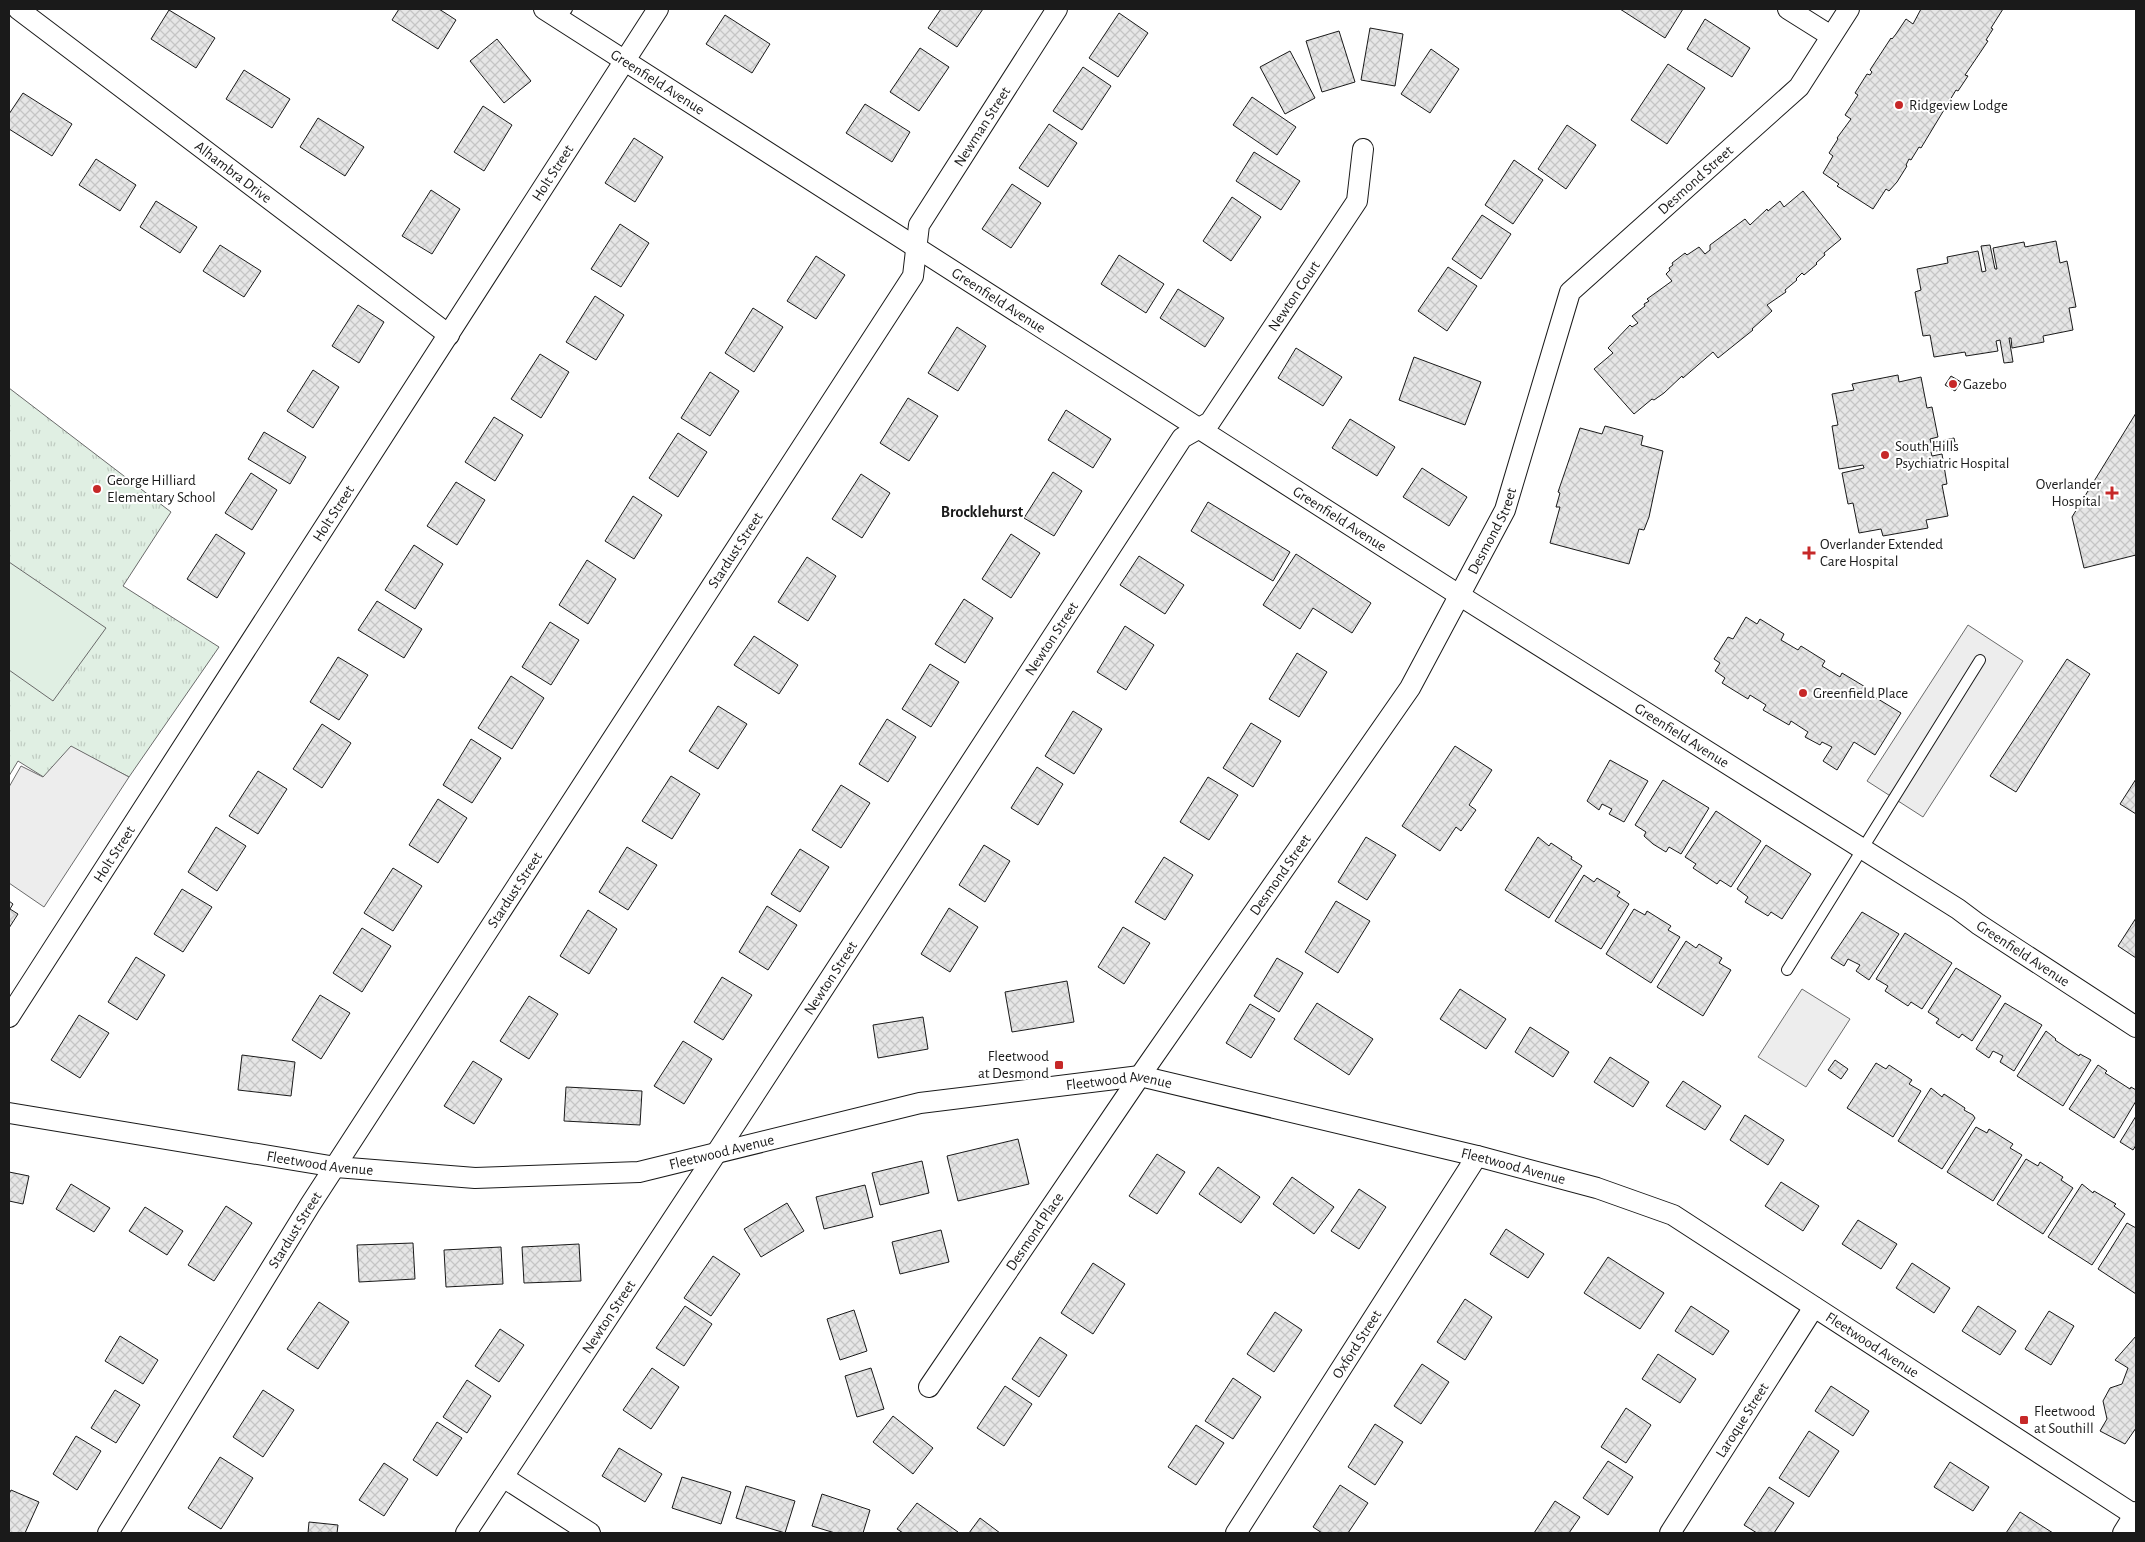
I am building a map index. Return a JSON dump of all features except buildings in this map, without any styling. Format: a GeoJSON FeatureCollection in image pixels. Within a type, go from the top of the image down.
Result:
{"type":"FeatureCollection","features":[{"type":"Feature","properties":{"kind":"street","name":"Alhambra Drive"},"geometry":{"type":"LineString","coordinates":[[18,9],[449,335]]}},
{"type":"Feature","properties":{"kind":"street","name":"Greenfield Avenue"},"geometry":{"type":"LineString","coordinates":[[544,9],[564,14],[625,61],[1459,595],[1958,909],[2136,1027]]}},
{"type":"Feature","properties":{"kind":"street","name":"Holt Street"},"geometry":{"type":"LineString","coordinates":[[9,1018],[658,9]]}},
{"type":"Feature","properties":{"kind":"street","name":"Newman Street"},"geometry":{"type":"LineString","coordinates":[[916,246],[919,225],[1057,9]]}},
{"type":"Feature","properties":{"kind":"street"},"geometry":{"type":"LineString","coordinates":[[1788,9],[1831,36]]}},
{"type":"Feature","properties":{"kind":"street","name":"Desmond Street"},"geometry":{"type":"LineString","coordinates":[[1140,1076],[1410,688],[1505,510],[1570,292],[1799,87],[1849,9]]}},
{"type":"Feature","properties":{"kind":"street","name":"Newton Court"},"geometry":{"type":"LineString","coordinates":[[1199,428],[1210,422],[1357,201],[1363,149]]}},
{"type":"Feature","properties":{"kind":"street","name":"Stardust Street"},"geometry":{"type":"LineString","coordinates":[[108,1533],[310,1205],[913,276],[916,246]]}},
{"type":"Feature","properties":{"kind":"street","name":"Newton Street"},"geometry":{"type":"LineString","coordinates":[[466,1533],[717,1152],[1176,446],[1182,438],[1199,428]]}},
{"type":"Feature","properties":{"kind":"street","name":"Fleetwood Avenue"},"geometry":{"type":"LineString","coordinates":[[9,1113],[336,1167],[475,1178],[639,1172],[920,1103],[1140,1076],[1477,1156],[1597,1188],[1673,1215],[2136,1515]]}},
{"type":"Feature","properties":{"kind":"street","name":"Desmond Place"},"geometry":{"type":"LineString","coordinates":[[929,1387],[1140,1076]]}},
{"type":"Feature","properties":{"kind":"street","name":"Oxford Street"},"geometry":{"type":"LineString","coordinates":[[1236,1533],[1477,1156]]}},
{"type":"Feature","properties":{"kind":"street","name":"Laroque Street"},"geometry":{"type":"LineString","coordinates":[[1670,1533],[1814,1307]]}},
{"type":"Feature","properties":{"kind":"street"},"geometry":{"type":"LineString","coordinates":[[503,1477],[590,1533]]}},
{"type":"Feature","properties":{"kind":"street"},"geometry":{"type":"LineString","coordinates":[[2123,1533],[2136,1515]]}},
{"type":"Feature","properties":{"kind":"lane"},"geometry":{"type":"LineString","coordinates":[[1787,970],[1980,660]]}},
{"type":"Feature","properties":{"kind":"green space"},"geometry":{"type":"Polygon","coordinates":[[[9,388],[171,512],[123,586],[219,647],[129,777],[71,747],[50,781],[18,761],[9,776],[9,388]]]}},
{"type":"Feature","properties":{"kind":"green space"},"geometry":{"type":"Polygon","coordinates":[[[9,562],[106,628],[53,701],[9,670],[9,562]]]}},
{"type":"Feature","properties":{"kind":"shaded area"},"geometry":{"type":"Polygon","coordinates":[[[1968,625],[2023,661],[1923,817],[1867,781],[1968,625]]]}},
{"type":"Feature","properties":{"kind":"shaded area"},"geometry":{"type":"Polygon","coordinates":[[[71,746],[129,777],[44,907],[9,883],[9,787],[21,766],[43,777],[71,746]]]}},
{"type":"Feature","properties":{"kind":"shaded area"},"geometry":{"type":"Polygon","coordinates":[[[1802,989],[1850,1019],[1806,1087],[1758,1057],[1802,989]]]}},
{"type":"Feature","properties":{"kind":"place","name":"Ridgeview Lodge"},"geometry":{"type":"Point","coordinates":[1899,105]}},
{"type":"Feature","properties":{"kind":"place","name":"Gazebo"},"geometry":{"type":"Point","coordinates":[1953,384]}},
{"type":"Feature","properties":{"kind":"place","name":"South Hills Psychiatric Hospital"},"geometry":{"type":"Point","coordinates":[1885,455]}},
{"type":"Feature","properties":{"kind":"place","name":"George Hilliard Elementary School"},"geometry":{"type":"Point","coordinates":[97,489]}},
{"type":"Feature","properties":{"kind":"place","name":"Overlander Hospital"},"geometry":{"type":"Point","coordinates":[2112,493]}},
{"type":"Feature","properties":{"kind":"place","name":"Overlander Extended Care Hospital"},"geometry":{"type":"Point","coordinates":[1809,553]}},
{"type":"Feature","properties":{"kind":"place","name":"Greenfield Place"},"geometry":{"type":"Point","coordinates":[1803,693]}},
{"type":"Feature","properties":{"kind":"place","name":"Fleetwood at Desmond"},"geometry":{"type":"Point","coordinates":[1059,1065]}},
{"type":"Feature","properties":{"kind":"place","name":"Fleetwood at Southill"},"geometry":{"type":"Point","coordinates":[2024,1420]}},
{"type":"Feature","properties":{"kind":"district","name":"Brocklehurst"},"geometry":{"type":"Point","coordinates":[982,512]}}]}
